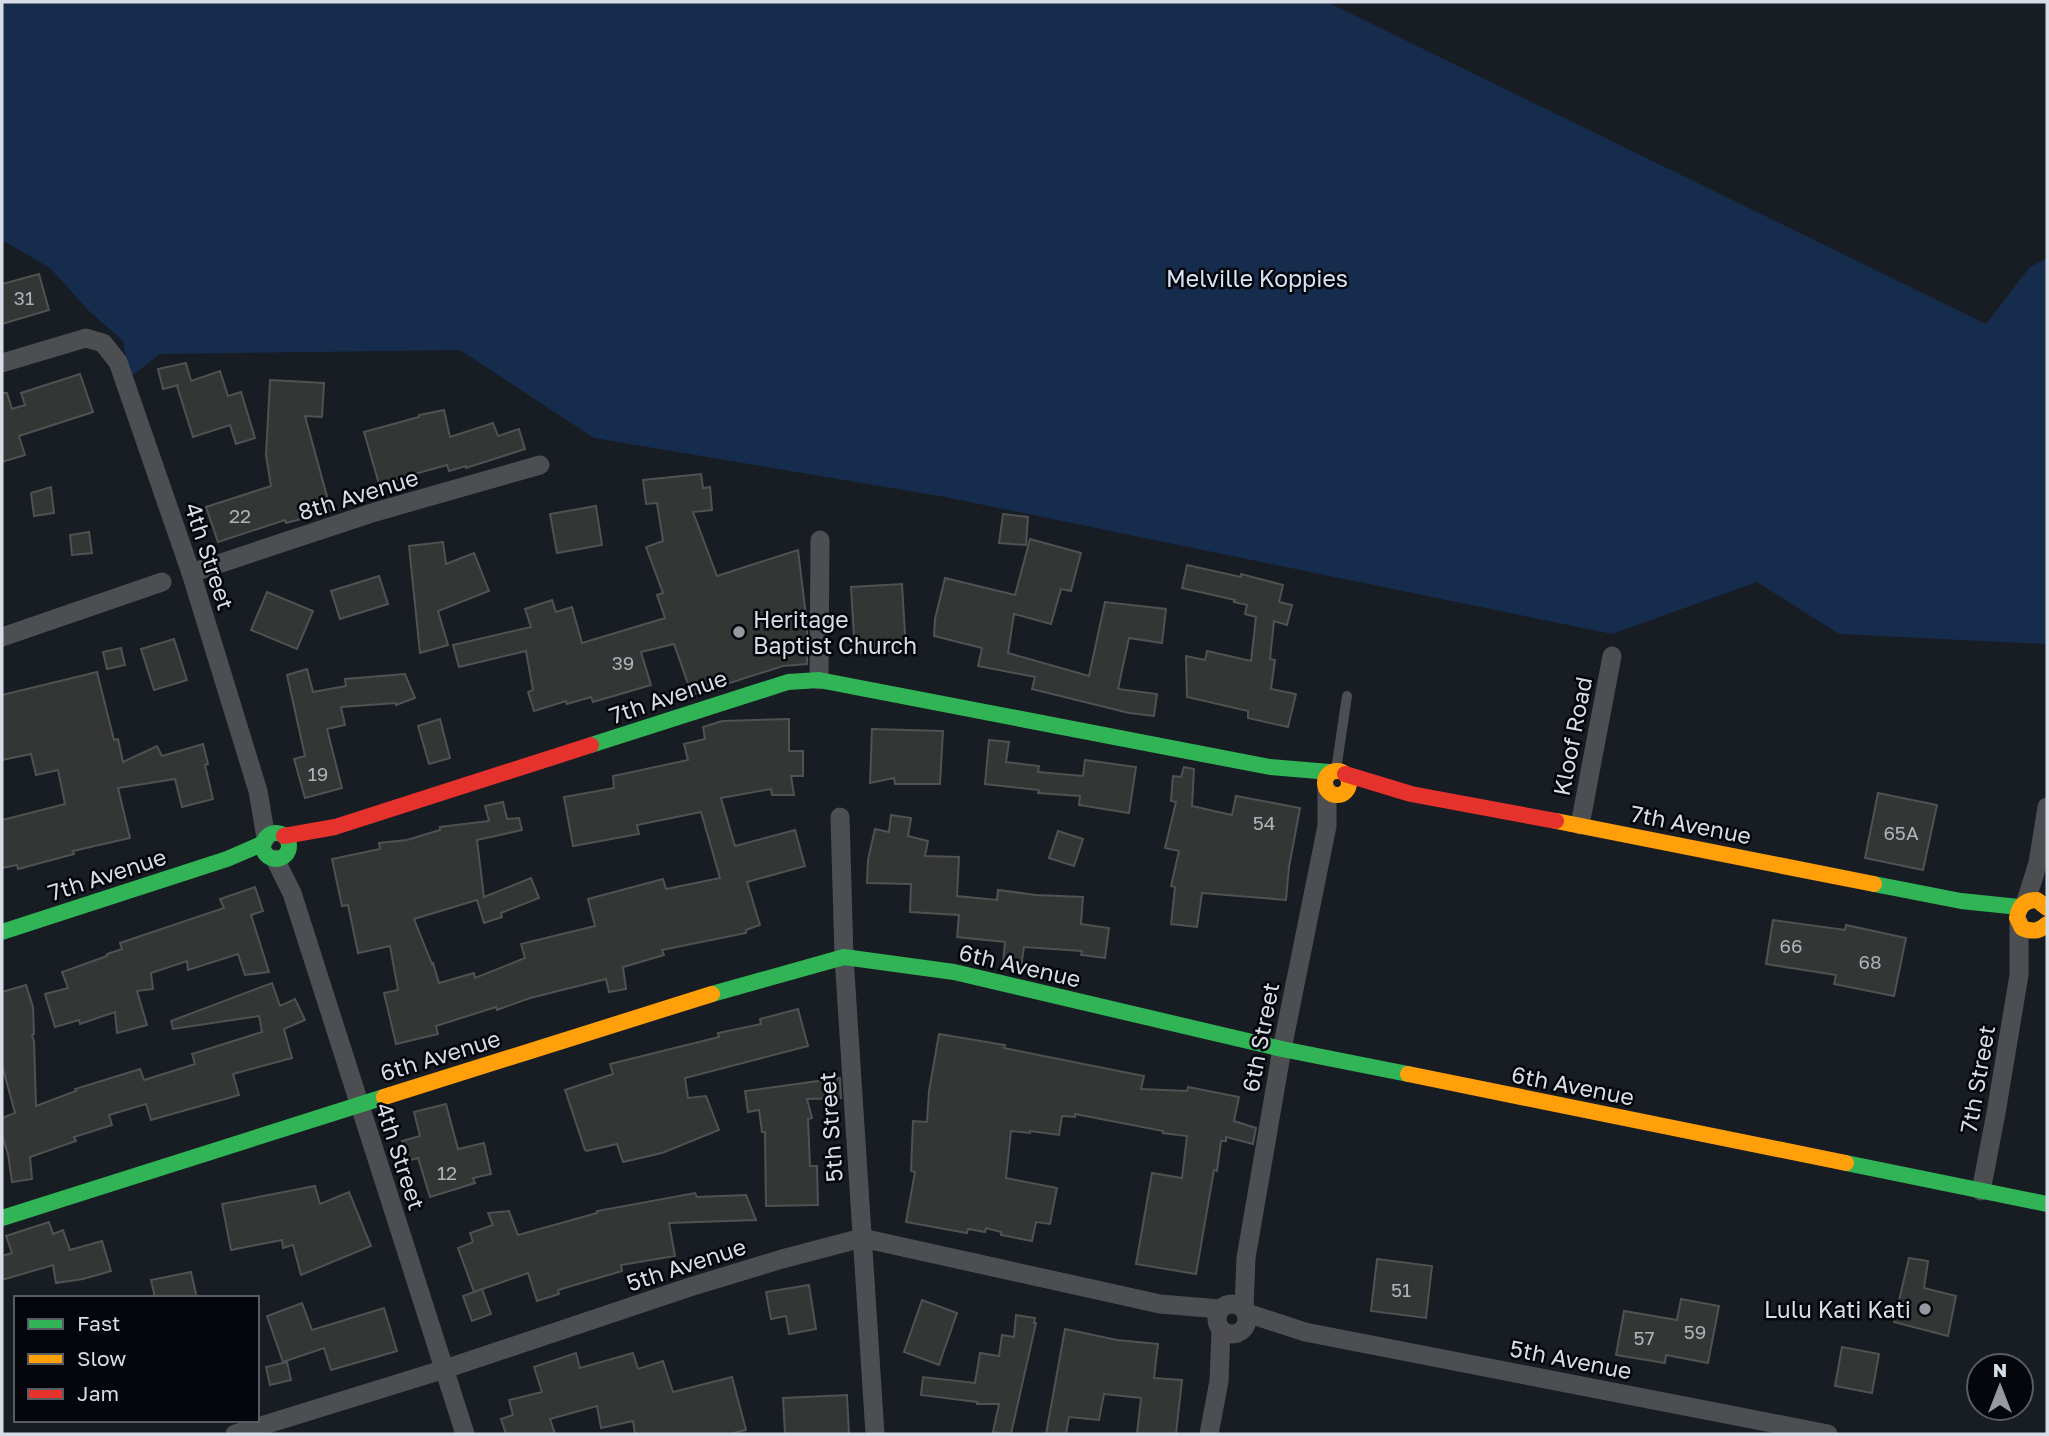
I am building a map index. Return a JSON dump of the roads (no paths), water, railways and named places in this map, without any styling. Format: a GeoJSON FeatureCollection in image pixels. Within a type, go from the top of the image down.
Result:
{"type":"FeatureCollection","features":[{"type":"Feature","properties":{"kind":"street","name":"4th Street"},"geometry":{"type":"LineString","coordinates":[[2,363],[86,338],[103,343],[118,362],[191,573],[258,791],[466,1434]]}},
{"type":"Feature","properties":{"kind":"street","name":"8th Avenue"},"geometry":{"type":"LineString","coordinates":[[191,573],[375,512],[540,465]]}},
{"type":"Feature","properties":{"kind":"street"},"geometry":{"type":"LineString","coordinates":[[819,680],[820,540]]}},
{"type":"Feature","properties":{"kind":"street"},"geometry":{"type":"LineString","coordinates":[[2,637],[162,582]]}},
{"type":"Feature","properties":{"kind":"street","name":"Kloof Road"},"geometry":{"type":"LineString","coordinates":[[1580,825],[1612,656]]}},
{"type":"Feature","properties":{"kind":"street","name":"7th Avenue"},"geometry":{"type":"LineString","coordinates":[[2,932],[738,697],[788,682],[819,680],[1336,783],[1580,825],[1961,901],[2028,910],[2027,931],[2045,926]]}},
{"type":"Feature","properties":{"kind":"street","name":"6th Street"},"geometry":{"type":"LineString","coordinates":[[1209,1434],[1246,1258],[1282,1049],[1336,783]]}},
{"type":"Feature","properties":{"kind":"street","name":"7th Street"},"geometry":{"type":"LineString","coordinates":[[1981,1191],[2047,807]]}},
{"type":"Feature","properties":{"kind":"street","name":"5th Street"},"geometry":{"type":"LineString","coordinates":[[840,817],[844,957],[875,1434]]}},
{"type":"Feature","properties":{"kind":"street","name":"7th Street"},"geometry":{"type":"LineString","coordinates":[[2019,975],[2045,926]]}},
{"type":"Feature","properties":{"kind":"street","name":"6th Avenue"},"geometry":{"type":"LineString","coordinates":[[2,1218],[681,1003],[844,957],[954,972],[1282,1049],[2047,1204]]}},
{"type":"Feature","properties":{"kind":"street","name":"5th Avenue"},"geometry":{"type":"LineString","coordinates":[[235,1434],[445,1369],[690,1287],[862,1238],[1232,1319],[1828,1434]]}},
{"type":"Feature","properties":{"kind":"lane"},"geometry":{"type":"LineString","coordinates":[[1336,783],[1347,695]]}},
{"type":"Feature","properties":{"kind":"place","name":"Heritage Baptist Church"},"geometry":{"type":"Point","coordinates":[739,632]}},
{"type":"Feature","properties":{"kind":"place","name":"Lulu Kati Kati"},"geometry":{"type":"Point","coordinates":[1925,1309]}},
{"type":"Feature","properties":{"kind":"park label","name":"Melville Koppies"},"geometry":{"type":"Point","coordinates":[1257,278]}}]}
